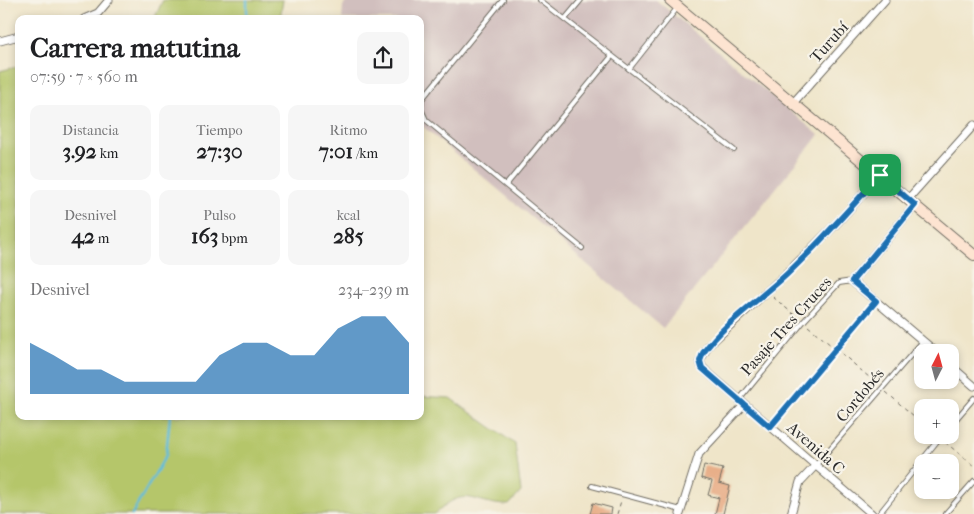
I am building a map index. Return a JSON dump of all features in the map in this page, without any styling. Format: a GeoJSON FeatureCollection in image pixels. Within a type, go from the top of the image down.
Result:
{"type":"FeatureCollection","features":[{"type":"Feature","properties":{"kind":"main road"},"geometry":{"type":"LineString","coordinates":[[670,0],[974,255]]}},
{"type":"Feature","properties":{"kind":"street"},"geometry":{"type":"LineString","coordinates":[[95,15],[109,0]]}},
{"type":"Feature","properties":{"kind":"street","name":"Turubí"},"geometry":{"type":"LineString","coordinates":[[793,103],[885,0]]}},
{"type":"Feature","properties":{"kind":"street"},"geometry":{"type":"LineString","coordinates":[[0,41],[15,37]]}},
{"type":"Feature","properties":{"kind":"street","name":"Pasaje Tres Cruces"},"geometry":{"type":"LineString","coordinates":[[852,281],[974,125]]}},
{"type":"Feature","properties":{"kind":"street"},"geometry":{"type":"LineString","coordinates":[[767,292],[836,224],[880,175]]}},
{"type":"Feature","properties":{"kind":"street"},"geometry":{"type":"LineString","coordinates":[[852,281],[927,344]]}},
{"type":"Feature","properties":{"kind":"street","name":"Avenida C"},"geometry":{"type":"LineString","coordinates":[[767,292],[708,346],[700,361],[702,368],[872,514]]}},
{"type":"Feature","properties":{"kind":"street"},"geometry":{"type":"LineString","coordinates":[[959,373],[974,386]]}},
{"type":"Feature","properties":{"kind":"street"},"geometry":{"type":"LineString","coordinates":[[680,512],[699,454],[742,402]]}},
{"type":"Feature","properties":{"kind":"street"},"geometry":{"type":"LineString","coordinates":[[791,514],[800,482],[815,466]]}},
{"type":"Feature","properties":{"kind":"lane"},"geometry":{"type":"LineString","coordinates":[[424,97],[503,0]]}},
{"type":"Feature","properties":{"kind":"lane"},"geometry":{"type":"LineString","coordinates":[[540,0],[734,150]]}},
{"type":"Feature","properties":{"kind":"lane"},"geometry":{"type":"LineString","coordinates":[[565,20],[581,0]]}},
{"type":"Feature","properties":{"kind":"lane"},"geometry":{"type":"LineString","coordinates":[[629,68],[678,7]]}},
{"type":"Feature","properties":{"kind":"lane"},"geometry":{"type":"LineString","coordinates":[[506,186],[612,56]]}},
{"type":"Feature","properties":{"kind":"lane"},"geometry":{"type":"LineString","coordinates":[[424,116],[426,120],[582,248]]}},
{"type":"Feature","properties":{"kind":"lane","name":"Pasaje Tres Cruces"},"geometry":{"type":"LineString","coordinates":[[742,402],[803,322],[840,283],[852,281]]}},
{"type":"Feature","properties":{"kind":"lane"},"geometry":{"type":"LineString","coordinates":[[770,427],[876,301]]}},
{"type":"Feature","properties":{"kind":"lane","name":"Cordobés"},"geometry":{"type":"LineString","coordinates":[[815,466],[923,341]]}},
{"type":"Feature","properties":{"kind":"lane"},"geometry":{"type":"LineString","coordinates":[[959,416],[974,398]]}},
{"type":"Feature","properties":{"kind":"lane"},"geometry":{"type":"LineString","coordinates":[[879,514],[935,444]]}},
{"type":"Feature","properties":{"kind":"lane"},"geometry":{"type":"LineString","coordinates":[[945,514],[974,481]]}},
{"type":"Feature","properties":{"kind":"lane"},"geometry":{"type":"LineString","coordinates":[[592,486],[680,512]]}},
{"type":"Feature","properties":{"kind":"path"},"geometry":{"type":"LineString","coordinates":[[767,292],[914,416]]}},
{"type":"Feature","properties":{"kind":"path"},"geometry":{"type":"LineString","coordinates":[[950,444],[974,466]]}},
{"type":"Feature","properties":{"kind":"path"},"geometry":{"type":"LineString","coordinates":[[617,514],[621,501]]}},
{"type":"Feature","properties":{"kind":"shaded area"},"geometry":{"type":"Polygon","coordinates":[[[348,0],[656,0],[819,135],[663,328],[424,127],[424,15],[342,15],[343,6],[348,0]]]}},
{"type":"Feature","properties":{"kind":"green space"},"geometry":{"type":"Polygon","coordinates":[[[163,0],[283,0],[281,15],[156,15],[163,0]]]}},
{"type":"Feature","properties":{"kind":"green space"},"geometry":{"type":"Polygon","coordinates":[[[15,67],[15,420],[424,420],[424,396],[450,398],[515,444],[521,492],[509,505],[463,498],[446,505],[435,514],[0,514],[0,71],[15,67]]]}},
{"type":"Feature","properties":{"kind":"building"},"geometry":{"type":"Polygon","coordinates":[[[704,465],[723,469],[719,483],[730,486],[723,514],[715,514],[719,498],[708,495],[712,481],[701,478],[704,465]]]}},
{"type":"Feature","properties":{"kind":"building"},"geometry":{"type":"Polygon","coordinates":[[[593,503],[612,508],[611,514],[590,514],[593,503]]]}},
{"type":"Feature","properties":{"kind":"waterway"},"geometry":{"type":"LineString","coordinates":[[247,0],[247,15]]}},
{"type":"Feature","properties":{"kind":"waterway"},"geometry":{"type":"LineString","coordinates":[[132,514],[166,455],[170,420]]}},
{"type":"Feature","properties":{"kind":"route"},"geometry":{"type":"LineString","coordinates":[[880,175],[915,205],[852,281],[876,301],[770,427],[702,368],[700,361],[703,353],[752,303],[787,274],[880,175]]}}]}
